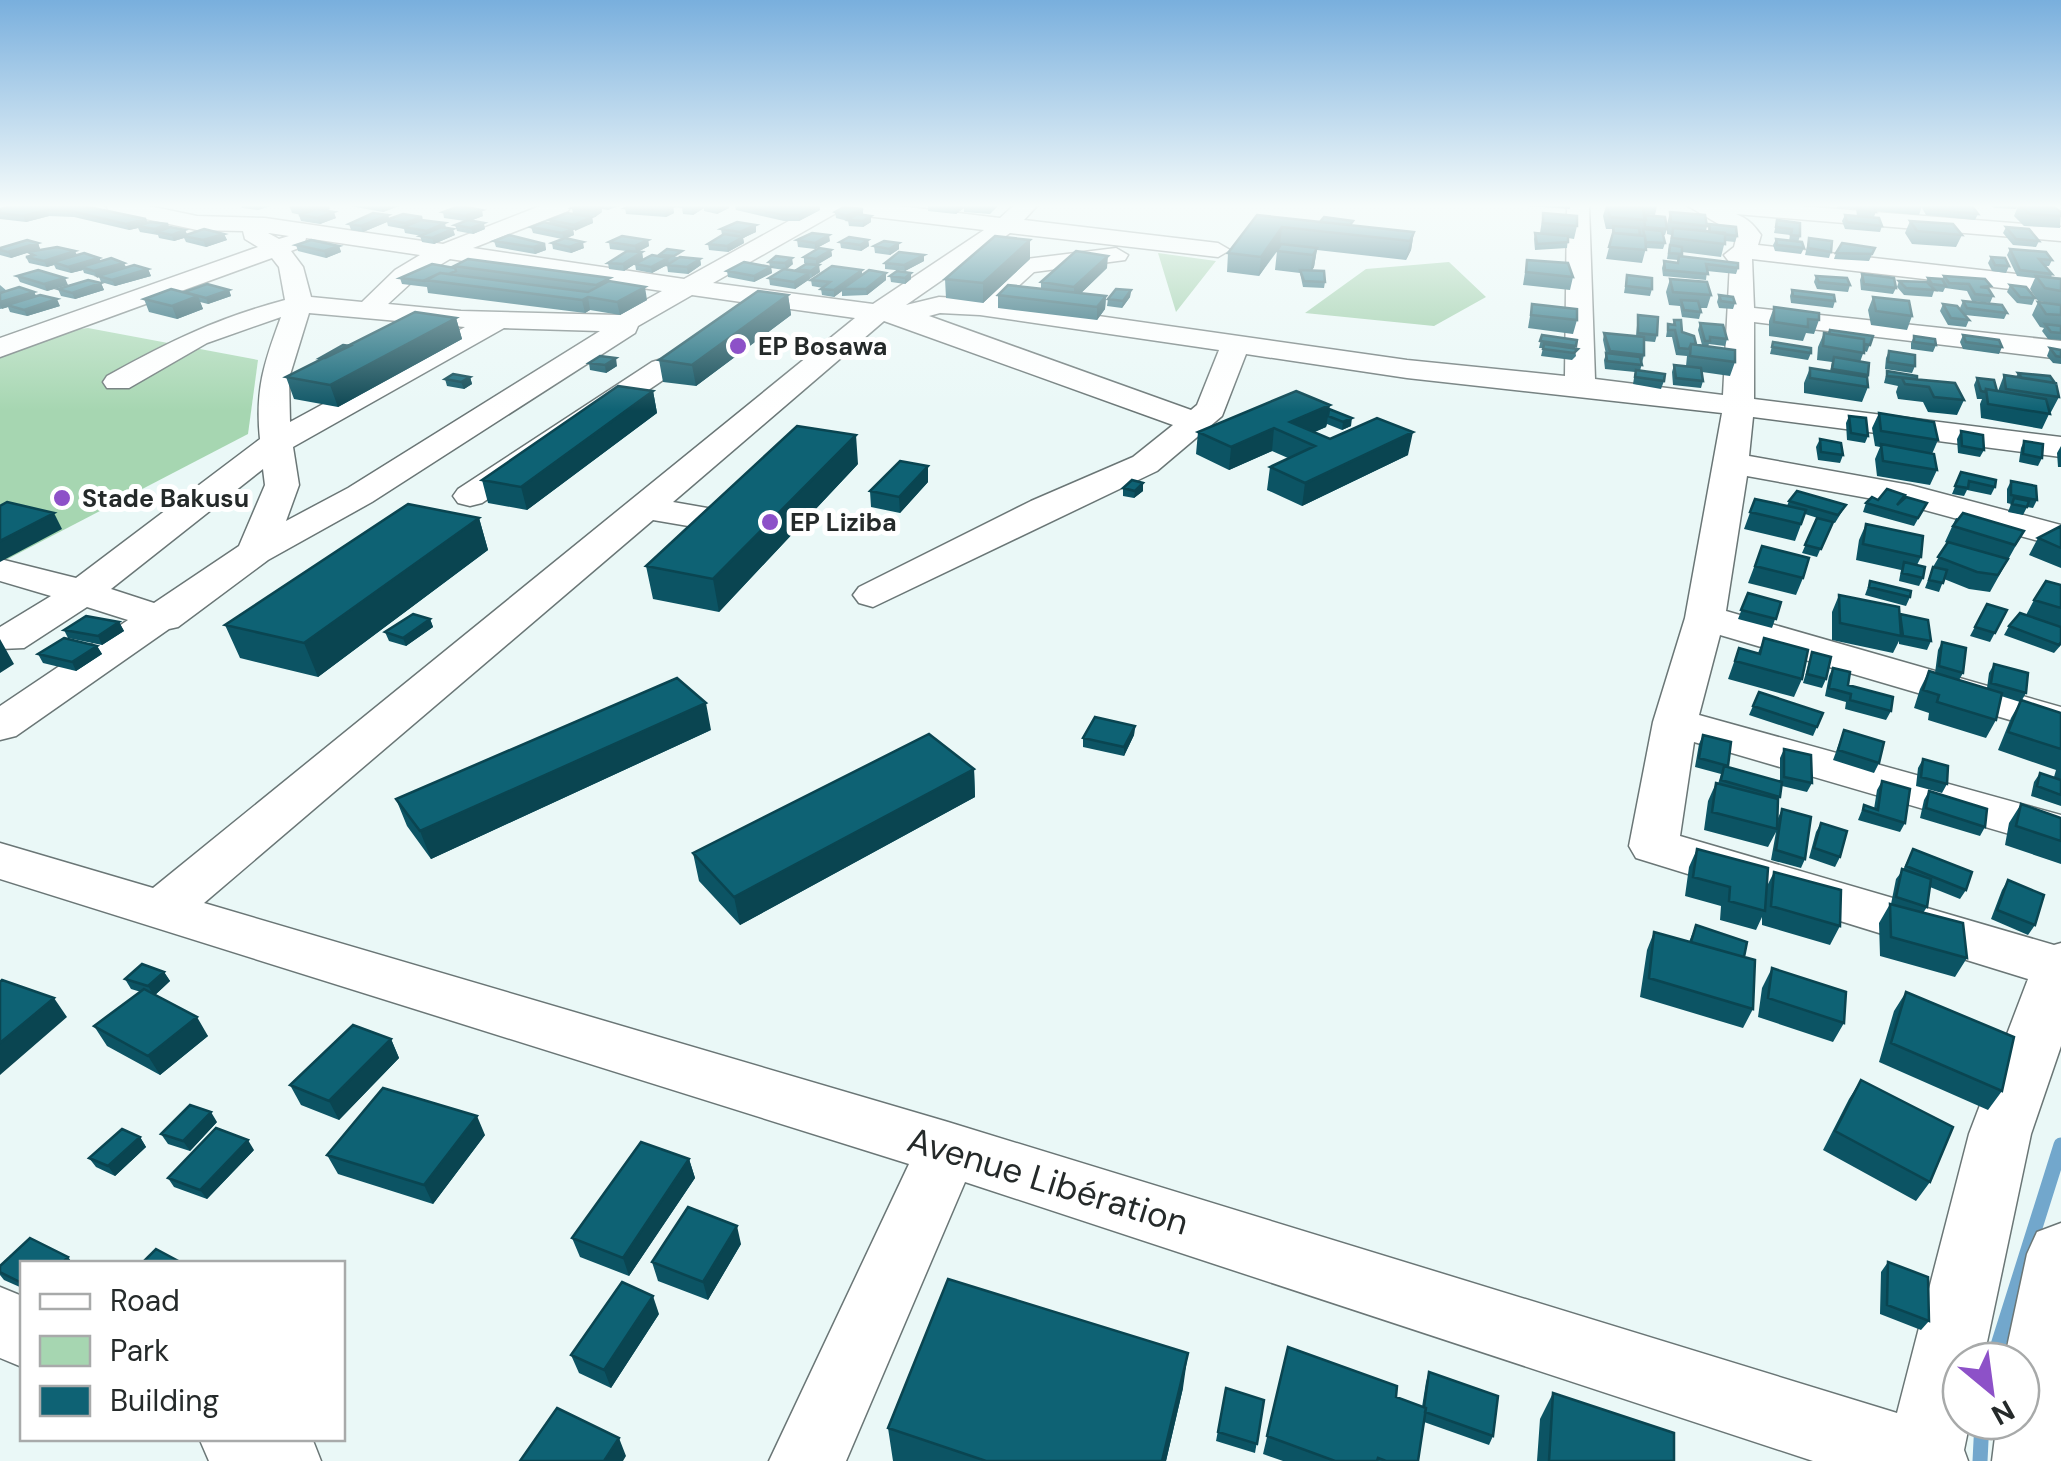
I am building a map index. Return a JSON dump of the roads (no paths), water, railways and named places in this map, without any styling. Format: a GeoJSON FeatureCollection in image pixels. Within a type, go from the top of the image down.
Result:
{"type":"FeatureCollection","features":[{"type":"Feature","properties":{"kind":"street"},"geometry":{"type":"LineString","coordinates":[[0,348],[178,274]]}},
{"type":"Feature","properties":{"kind":"street"},"geometry":{"type":"LineString","coordinates":[[256,552],[282,485],[274,378],[299,304],[293,274]]}},
{"type":"Feature","properties":{"kind":"street"},"geometry":{"type":"LineString","coordinates":[[368,310],[382,290],[401,274]]}},
{"type":"Feature","properties":{"kind":"street"},"geometry":{"type":"LineString","coordinates":[[596,274],[889,314],[1196,422]]}},
{"type":"Feature","properties":{"kind":"street"},"geometry":{"type":"LineString","coordinates":[[118,382],[198,337],[236,321],[299,304],[499,320],[624,323],[710,274]]}},
{"type":"Feature","properties":{"kind":"street"},"geometry":{"type":"LineString","coordinates":[[163,909],[641,506],[940,274]]}},
{"type":"Feature","properties":{"kind":"street"},"geometry":{"type":"LineString","coordinates":[[980,307],[1017,274]]}},
{"type":"Feature","properties":{"kind":"street"},"geometry":{"type":"LineString","coordinates":[[1579,274],[1580,386]]}},
{"type":"Feature","properties":{"kind":"street"},"geometry":{"type":"LineString","coordinates":[[1742,274],[1738,407],[1732,463],[1706,618],[1675,722],[1654,846],[2060,966],[2000,1134],[1926,1460]]}},
{"type":"Feature","properties":{"kind":"street"},"geometry":{"type":"LineString","coordinates":[[1948,274],[2061,287]]}},
{"type":"Feature","properties":{"kind":"street"},"geometry":{"type":"LineString","coordinates":[[889,314],[939,305],[980,307],[1407,369],[1580,386],[2061,447]]}},
{"type":"Feature","properties":{"kind":"street"},"geometry":{"type":"LineString","coordinates":[[1742,313],[2061,350]]}},
{"type":"Feature","properties":{"kind":"street"},"geometry":{"type":"LineString","coordinates":[[9,640],[79,595],[276,443],[499,320]]}},
{"type":"Feature","properties":{"kind":"street"},"geometry":{"type":"LineString","coordinates":[[0,726],[256,552],[360,495],[625,327],[624,323]]}},
{"type":"Feature","properties":{"kind":"street"},"geometry":{"type":"LineString","coordinates":[[872,595],[1145,464],[1211,410],[1236,344]]}},
{"type":"Feature","properties":{"kind":"street"},"geometry":{"type":"LineString","coordinates":[[470,496],[662,368]]}},
{"type":"Feature","properties":{"kind":"street"},"geometry":{"type":"LineString","coordinates":[[485,416],[570,430]]}},
{"type":"Feature","properties":{"kind":"street"},"geometry":{"type":"LineString","coordinates":[[1732,463],[1910,495],[2061,536]]}},
{"type":"Feature","properties":{"kind":"street"},"geometry":{"type":"LineString","coordinates":[[641,506],[700,517]]}},
{"type":"Feature","properties":{"kind":"street"},"geometry":{"type":"LineString","coordinates":[[0,570],[60,583],[79,595],[164,618]]}},
{"type":"Feature","properties":{"kind":"street"},"geometry":{"type":"LineString","coordinates":[[1706,618],[2061,721]]}},
{"type":"Feature","properties":{"kind":"street"},"geometry":{"type":"LineString","coordinates":[[1675,722],[2061,832]]}},
{"type":"Feature","properties":{"kind":"street","name":"Avenue Libération"},"geometry":{"type":"LineString","coordinates":[[0,861],[948,1149],[1926,1460]]}},
{"type":"Feature","properties":{"kind":"street"},"geometry":{"type":"LineString","coordinates":[[807,1461],[948,1149]]}},
{"type":"Feature","properties":{"kind":"street"},"geometry":{"type":"LineString","coordinates":[[2030,1461],[2041,1351],[2061,1254]]}},
{"type":"Feature","properties":{"kind":"street"},"geometry":{"type":"LineString","coordinates":[[244,1441],[283,1461]]}},
{"type":"Feature","properties":{"kind":"waterway"},"geometry":{"type":"LineString","coordinates":[[1999,1341],[2061,1145]]}},
{"type":"Feature","properties":{"kind":"waterway"},"geometry":{"type":"LineString","coordinates":[[1980,1461],[1981,1441]]}},
{"type":"Feature","properties":{"kind":"place","name":"EP Bosawa"},"geometry":{"type":"Point","coordinates":[738,346]}},
{"type":"Feature","properties":{"kind":"place","name":"Stade Bakusu"},"geometry":{"type":"Point","coordinates":[62,498]}},
{"type":"Feature","properties":{"kind":"place","name":"EP Liziba"},"geometry":{"type":"Point","coordinates":[770,522]}}]}
